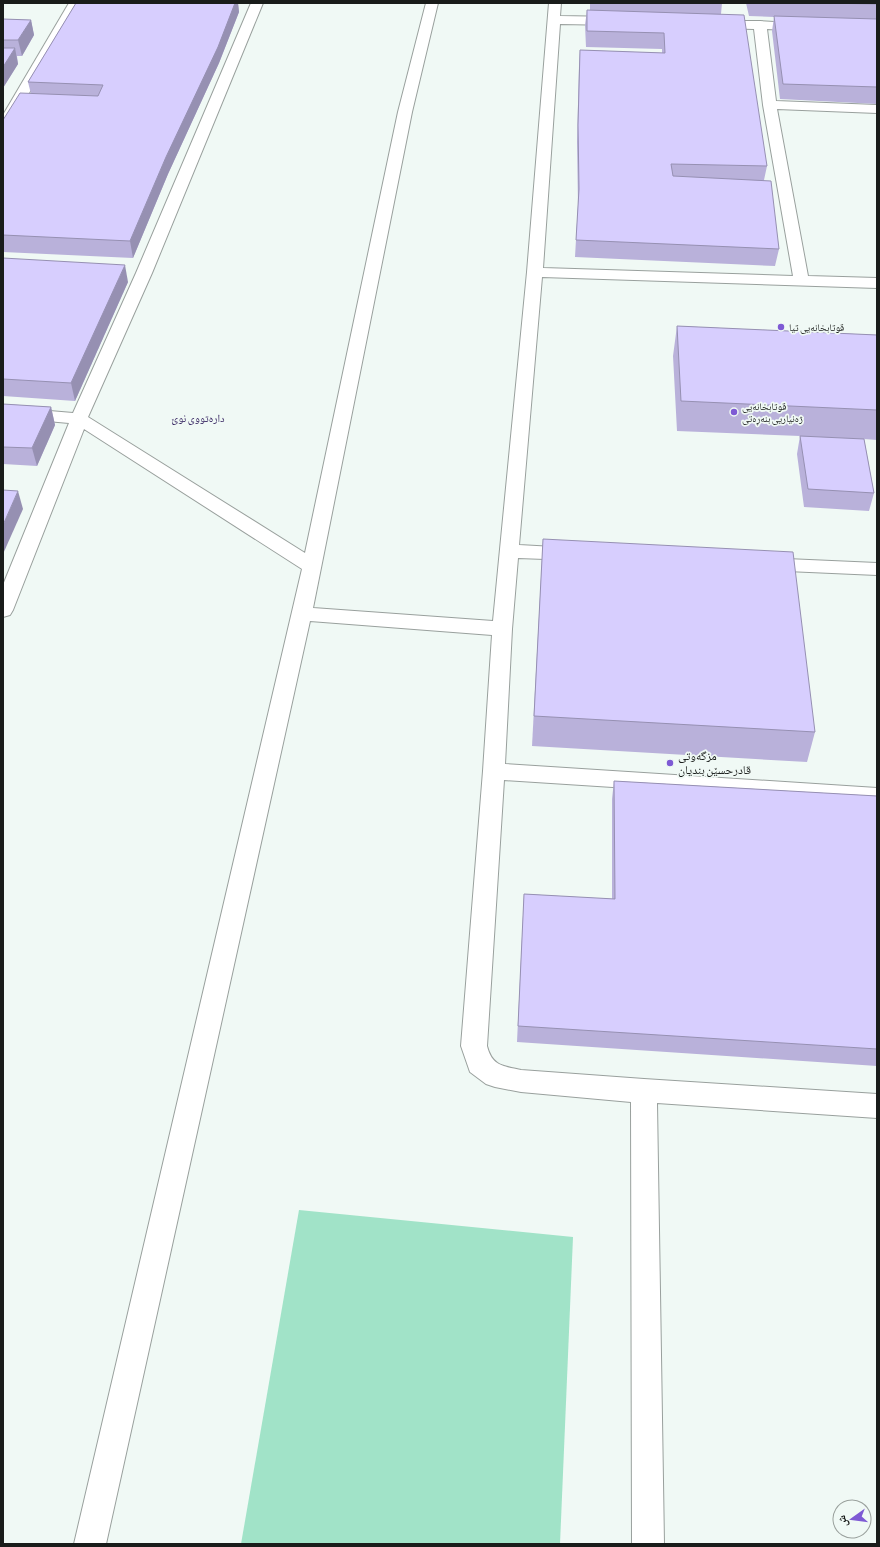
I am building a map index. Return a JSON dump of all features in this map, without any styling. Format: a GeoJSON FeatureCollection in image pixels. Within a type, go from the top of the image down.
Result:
{"type":"FeatureCollection","features":[{"type":"Feature","properties":{"kind":"street"},"geometry":{"type":"LineString","coordinates":[[3,126],[76,3]]}},
{"type":"Feature","properties":{"kind":"street"},"geometry":{"type":"LineString","coordinates":[[90,1544],[302,614],[405,112],[432,3]]}},
{"type":"Feature","properties":{"kind":"street"},"geometry":{"type":"LineString","coordinates":[[3,610],[78,419],[144,273],[250,5]]}},
{"type":"Feature","properties":{"kind":"street"},"geometry":{"type":"LineString","coordinates":[[625,22],[554,11],[535,272],[502,629],[494,771],[474,1046],[479,1064],[495,1076],[521,1081],[644,1091],[877,1106]]}},
{"type":"Feature","properties":{"kind":"street"},"geometry":{"type":"LineString","coordinates":[[704,24],[814,27]]}},
{"type":"Feature","properties":{"kind":"street"},"geometry":{"type":"LineString","coordinates":[[760,25],[770,105],[802,280]]}},
{"type":"Feature","properties":{"kind":"street"},"geometry":{"type":"LineString","coordinates":[[770,105],[877,109]]}},
{"type":"Feature","properties":{"kind":"street"},"geometry":{"type":"LineString","coordinates":[[129,272],[144,273]]}},
{"type":"Feature","properties":{"kind":"street"},"geometry":{"type":"LineString","coordinates":[[535,272],[877,283]]}},
{"type":"Feature","properties":{"kind":"street"},"geometry":{"type":"LineString","coordinates":[[3,412],[78,419],[311,566]]}},
{"type":"Feature","properties":{"kind":"street"},"geometry":{"type":"LineString","coordinates":[[509,551],[587,555]]}},
{"type":"Feature","properties":{"kind":"street"},"geometry":{"type":"LineString","coordinates":[[744,562],[877,569]]}},
{"type":"Feature","properties":{"kind":"street"},"geometry":{"type":"LineString","coordinates":[[302,614],[502,629]]}},
{"type":"Feature","properties":{"kind":"street"},"geometry":{"type":"LineString","coordinates":[[494,771],[877,796]]}},
{"type":"Feature","properties":{"kind":"street"},"geometry":{"type":"LineString","coordinates":[[644,1091],[648,1544]]}},
{"type":"Feature","properties":{"kind":"green space"},"geometry":{"type":"Polygon","coordinates":[[[299,1210],[573,1237],[560,1544],[241,1544],[299,1210]]]}},
{"type":"Feature","properties":{"kind":"building"},"geometry":{"type":"Polygon","coordinates":[[[76,3],[235,3],[218,47],[166,157],[130,241],[3,235],[3,120],[20,93],[98,96],[103,85],[28,82],[76,3]]]}},
{"type":"Feature","properties":{"kind":"building"},"geometry":{"type":"Polygon","coordinates":[[[820,3],[877,3],[877,4],[820,3]]]}},
{"type":"Feature","properties":{"kind":"building"},"geometry":{"type":"Polygon","coordinates":[[[587,10],[744,15],[767,166],[671,164],[673,176],[771,181],[779,249],[576,240],[579,189],[578,125],[580,50],[665,53],[664,33],[587,31],[587,10]]]}},
{"type":"Feature","properties":{"kind":"building"},"geometry":{"type":"Polygon","coordinates":[[[774,16],[877,19],[877,87],[783,84],[774,16]]]}},
{"type":"Feature","properties":{"kind":"building"},"geometry":{"type":"Polygon","coordinates":[[[3,19],[31,20],[18,40],[3,40],[3,19]]]}},
{"type":"Feature","properties":{"kind":"building"},"geometry":{"type":"Polygon","coordinates":[[[3,48],[15,48],[3,67],[3,48]]]}},
{"type":"Feature","properties":{"kind":"building"},"geometry":{"type":"Polygon","coordinates":[[[3,258],[125,265],[71,383],[3,379],[3,258]]]}},
{"type":"Feature","properties":{"kind":"building"},"geometry":{"type":"Polygon","coordinates":[[[677,326],[877,335],[877,410],[681,401],[677,326]]]}},
{"type":"Feature","properties":{"kind":"building"},"geometry":{"type":"Polygon","coordinates":[[[3,404],[51,407],[32,448],[3,447],[3,404]]]}},
{"type":"Feature","properties":{"kind":"building"},"geometry":{"type":"Polygon","coordinates":[[[800,436],[864,439],[874,493],[808,489],[800,436]]]}},
{"type":"Feature","properties":{"kind":"building"},"geometry":{"type":"Polygon","coordinates":[[[3,490],[18,491],[3,525],[3,490]]]}},
{"type":"Feature","properties":{"kind":"building"},"geometry":{"type":"Polygon","coordinates":[[[543,539],[793,552],[815,732],[534,716],[543,539]]]}},
{"type":"Feature","properties":{"kind":"building"},"geometry":{"type":"Polygon","coordinates":[[[614,781],[877,796],[877,1049],[518,1026],[524,894],[615,899],[614,781]]]}},
{"type":"Feature","properties":{"kind":"place","name":"قوتابخانەیی تیا"},"geometry":{"type":"Point","coordinates":[781,327]}},
{"type":"Feature","properties":{"kind":"place","name":"قوتابخانەیی ژەنیاریی بنەڕەتی"},"geometry":{"type":"Point","coordinates":[734,412]}},
{"type":"Feature","properties":{"kind":"place","name":"مزگەوتی قادرحسێن بندیان"},"geometry":{"type":"Point","coordinates":[670,763]}},
{"type":"Feature","properties":{"kind":"district","name":"دارەتووی نوێ"},"geometry":{"type":"Point","coordinates":[198,418]}}]}
